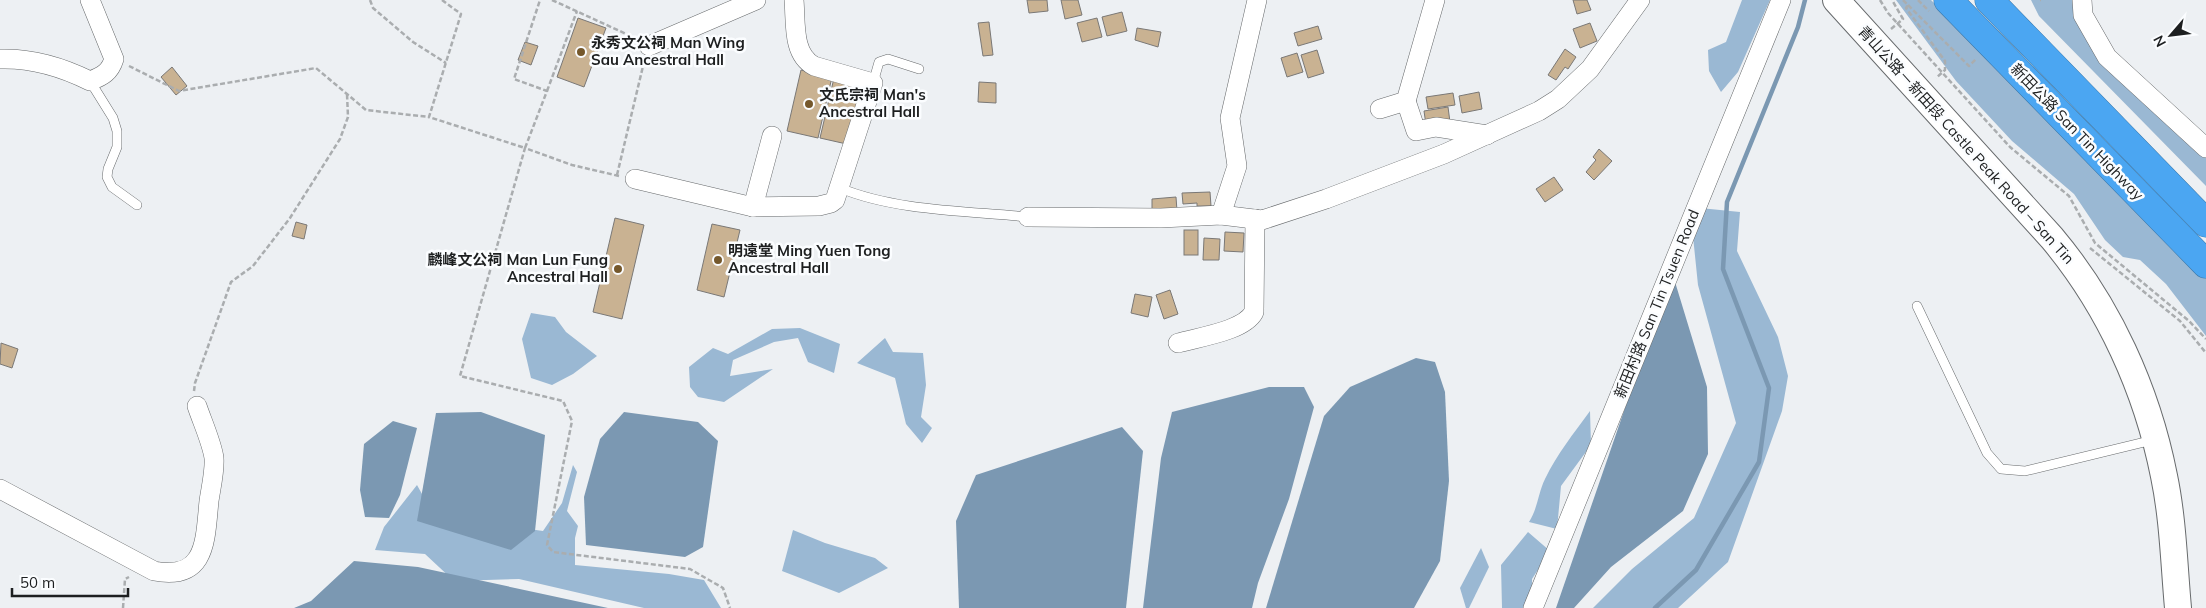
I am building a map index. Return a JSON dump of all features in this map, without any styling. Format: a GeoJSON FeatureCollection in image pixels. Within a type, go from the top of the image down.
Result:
{"type":"FeatureCollection","features":[{"type":"Feature","properties":{"kind":"highway","name":"新田公路 San Tin Highway"},"geometry":{"type":"LineString","coordinates":[[1989,0],[2206,222]]}},
{"type":"Feature","properties":{"kind":"highway","name":"新田公路 San Tin Highway"},"geometry":{"type":"LineString","coordinates":[[1939,6],[2206,264]]}},
{"type":"Feature","properties":{"kind":"main road","name":"青山公路－新田段 Castle Peak Road – San Tin"},"geometry":{"type":"LineString","coordinates":[[1838,2],[2052,238],[2080,274],[2107,319],[2143,398],[2156,439],[2169,509],[2178,608]]}},
{"type":"Feature","properties":{"kind":"street"},"geometry":{"type":"LineString","coordinates":[[0,59],[42,63],[67,69],[90,81],[104,76],[112,67],[114,59],[90,0]]}},
{"type":"Feature","properties":{"kind":"street"},"geometry":{"type":"LineString","coordinates":[[648,46],[756,0]]}},
{"type":"Feature","properties":{"kind":"street"},"geometry":{"type":"LineString","coordinates":[[626,177],[753,207],[825,206],[835,200],[874,83],[805,62],[800,54],[798,45],[794,0]]}},
{"type":"Feature","properties":{"kind":"street"},"geometry":{"type":"LineString","coordinates":[[1221,215],[1237,166],[1230,118],[1257,0]]}},
{"type":"Feature","properties":{"kind":"street"},"geometry":{"type":"LineString","coordinates":[[1435,0],[1406,101],[1416,131],[1436,127],[1487,135]]}},
{"type":"Feature","properties":{"kind":"street"},"geometry":{"type":"LineString","coordinates":[[1028,217],[1161,218],[1221,215],[1262,220],[1326,199],[1444,154],[1539,111],[1575,85],[1590,69],[1640,0]]}},
{"type":"Feature","properties":{"kind":"street","name":"新田村路 San Tin Tsuen Road"},"geometry":{"type":"LineString","coordinates":[[1534,608],[1781,0]]}},
{"type":"Feature","properties":{"kind":"street"},"geometry":{"type":"LineString","coordinates":[[2082,0],[2083,15],[2108,56],[2206,148]]}},
{"type":"Feature","properties":{"kind":"street"},"geometry":{"type":"LineString","coordinates":[[1380,108],[1406,101]]}},
{"type":"Feature","properties":{"kind":"street"},"geometry":{"type":"LineString","coordinates":[[753,207],[772,136]]}},
{"type":"Feature","properties":{"kind":"street"},"geometry":{"type":"LineString","coordinates":[[1178,343],[1240,325],[1250,320],[1254,312],[1255,219]]}},
{"type":"Feature","properties":{"kind":"street"},"geometry":{"type":"LineString","coordinates":[[0,490],[154,571],[170,574],[186,570],[198,559],[205,545],[214,458],[197,406]]}},
{"type":"Feature","properties":{"kind":"lane"},"geometry":{"type":"LineString","coordinates":[[874,83],[877,67],[879,62],[883,60],[888,59],[919,69]]}},
{"type":"Feature","properties":{"kind":"lane"},"geometry":{"type":"LineString","coordinates":[[90,81],[113,118],[117,131],[117,147],[107,176],[112,186],[137,205]]}},
{"type":"Feature","properties":{"kind":"lane"},"geometry":{"type":"LineString","coordinates":[[840,188],[872,198],[910,205],[1028,217]]}},
{"type":"Feature","properties":{"kind":"lane"},"geometry":{"type":"LineString","coordinates":[[1917,306],[1987,453],[2001,469],[2025,471],[2156,439]]}},
{"type":"Feature","properties":{"kind":"path"},"geometry":{"type":"LineString","coordinates":[[370,0],[373,8],[413,42],[446,63]]}},
{"type":"Feature","properties":{"kind":"path"},"geometry":{"type":"LineString","coordinates":[[430,117],[461,14],[442,0]]}},
{"type":"Feature","properties":{"kind":"path"},"geometry":{"type":"LineString","coordinates":[[540,0],[514,79],[547,91]]}},
{"type":"Feature","properties":{"kind":"path"},"geometry":{"type":"LineString","coordinates":[[114,59],[179,91],[316,68],[366,110],[430,117],[572,165],[626,177],[648,46],[621,30],[552,0]]}},
{"type":"Feature","properties":{"kind":"path"},"geometry":{"type":"LineString","coordinates":[[1880,0],[1888,14],[2010,147],[2069,196],[2095,243],[2189,320],[2206,339]]}},
{"type":"Feature","properties":{"kind":"path"},"geometry":{"type":"LineString","coordinates":[[1891,29],[1903,19],[1892,0]]}},
{"type":"Feature","properties":{"kind":"path"},"geometry":{"type":"LineString","coordinates":[[1904,0],[1969,66],[1977,58]]}},
{"type":"Feature","properties":{"kind":"path"},"geometry":{"type":"LineString","coordinates":[[1918,0],[1939,6]]}},
{"type":"Feature","properties":{"kind":"path"},"geometry":{"type":"LineString","coordinates":[[1908,5],[1906,8],[1947,66],[1936,78]]}},
{"type":"Feature","properties":{"kind":"path"},"geometry":{"type":"LineString","coordinates":[[577,11],[524,148],[460,376],[563,401],[572,421],[547,544],[553,552],[690,569],[723,588],[730,608]]}},
{"type":"Feature","properties":{"kind":"path"},"geometry":{"type":"LineString","coordinates":[[197,406],[195,383],[231,282],[253,266],[290,218],[322,169],[340,138],[348,117],[347,94]]}},
{"type":"Feature","properties":{"kind":"path"},"geometry":{"type":"LineString","coordinates":[[2090,248],[2180,321],[2206,353]]}},
{"type":"Feature","properties":{"kind":"path"},"geometry":{"type":"LineString","coordinates":[[123,608],[125,579],[145,566]]}},
{"type":"Feature","properties":{"kind":"shaded area"},"geometry":{"type":"Polygon","coordinates":[[[1742,0],[1770,0],[1738,72],[1721,92],[1709,71],[1708,50],[1726,42],[1742,0]]]}},
{"type":"Feature","properties":{"kind":"shaded area"},"geometry":{"type":"Polygon","coordinates":[[[1896,0],[1931,0],[2206,278],[2206,336],[2166,284],[2140,260],[2123,257],[2105,240],[2074,194],[2012,141],[1956,81],[1896,0]]]}},
{"type":"Feature","properties":{"kind":"shaded area"},"geometry":{"type":"Polygon","coordinates":[[[2031,0],[2075,0],[2076,12],[2206,156],[2206,186],[2039,16],[2031,0]]]}},
{"type":"Feature","properties":{"kind":"shaded area"},"geometry":{"type":"Polygon","coordinates":[[[1690,207],[1740,212],[1737,251],[1778,337],[1788,376],[1782,411],[1728,562],[1678,608],[1593,608],[1632,569],[1694,518],[1736,423],[1698,285],[1690,207]]]}},
{"type":"Feature","properties":{"kind":"shaded area"},"geometry":{"type":"Polygon","coordinates":[[[1672,272],[1707,387],[1708,454],[1683,511],[1611,567],[1574,608],[1556,608],[1672,272]]]}},
{"type":"Feature","properties":{"kind":"shaded area"},"geometry":{"type":"Polygon","coordinates":[[[531,313],[555,317],[566,332],[597,356],[573,374],[552,385],[531,378],[522,339],[531,313]]]}},
{"type":"Feature","properties":{"kind":"shaded area"},"geometry":{"type":"Polygon","coordinates":[[[800,328],[840,344],[834,373],[808,362],[798,338],[774,342],[733,360],[730,376],[773,369],[724,402],[698,397],[690,387],[689,367],[713,348],[728,354],[772,329],[800,328]]]}},
{"type":"Feature","properties":{"kind":"shaded area"},"geometry":{"type":"Polygon","coordinates":[[[885,338],[893,352],[923,353],[926,385],[921,417],[932,428],[922,443],[906,424],[895,378],[857,363],[885,338]]]}},
{"type":"Feature","properties":{"kind":"shaded area"},"geometry":{"type":"Polygon","coordinates":[[[1416,358],[1435,362],[1445,392],[1449,481],[1440,561],[1414,608],[1266,608],[1324,416],[1350,387],[1416,358]]]}},
{"type":"Feature","properties":{"kind":"shaded area"},"geometry":{"type":"Polygon","coordinates":[[[1269,387],[1304,387],[1314,407],[1289,499],[1258,583],[1252,608],[1143,608],[1161,458],[1172,412],[1269,387]]]}},
{"type":"Feature","properties":{"kind":"shaded area"},"geometry":{"type":"Polygon","coordinates":[[[1590,411],[1591,445],[1561,486],[1557,529],[1529,522],[1550,470],[1590,411]]]}},
{"type":"Feature","properties":{"kind":"shaded area"},"geometry":{"type":"Polygon","coordinates":[[[481,412],[545,435],[535,531],[511,550],[417,521],[436,413],[481,412]]]}},
{"type":"Feature","properties":{"kind":"shaded area"},"geometry":{"type":"Polygon","coordinates":[[[624,412],[698,422],[718,441],[703,547],[685,557],[586,545],[584,497],[600,439],[624,412]]]}},
{"type":"Feature","properties":{"kind":"shaded area"},"geometry":{"type":"Polygon","coordinates":[[[393,421],[417,428],[400,495],[389,518],[365,517],[360,490],[364,444],[393,421]]]}},
{"type":"Feature","properties":{"kind":"shaded area"},"geometry":{"type":"Polygon","coordinates":[[[1122,427],[1143,451],[1126,608],[959,608],[956,521],[976,475],[1122,427]]]}},
{"type":"Feature","properties":{"kind":"shaded area"},"geometry":{"type":"Polygon","coordinates":[[[573,465],[577,472],[567,511],[578,526],[575,538],[575,565],[669,574],[704,580],[721,608],[644,608],[519,579],[454,581],[425,554],[375,550],[384,527],[417,485],[432,512],[480,522],[543,531],[562,503],[573,465]]]}},
{"type":"Feature","properties":{"kind":"shaded area"},"geometry":{"type":"Polygon","coordinates":[[[793,530],[825,543],[875,558],[888,568],[839,593],[782,571],[793,530]]]}},
{"type":"Feature","properties":{"kind":"shaded area"},"geometry":{"type":"Polygon","coordinates":[[[1528,532],[1550,551],[1532,579],[1532,604],[1527,608],[1502,608],[1501,565],[1528,532]]]}},
{"type":"Feature","properties":{"kind":"shaded area"},"geometry":{"type":"Polygon","coordinates":[[[1481,548],[1489,567],[1469,608],[1466,608],[1460,588],[1481,548]]]}},
{"type":"Feature","properties":{"kind":"shaded area"},"geometry":{"type":"Polygon","coordinates":[[[354,561],[418,567],[608,608],[294,608],[311,601],[354,561]]]}},
{"type":"Feature","properties":{"kind":"building"},"geometry":{"type":"Polygon","coordinates":[[[1027,0],[1047,0],[1048,11],[1029,13],[1027,0]]]}},
{"type":"Feature","properties":{"kind":"building"},"geometry":{"type":"Polygon","coordinates":[[[1061,0],[1078,0],[1082,15],[1065,19],[1061,0]]]}},
{"type":"Feature","properties":{"kind":"building"},"geometry":{"type":"Polygon","coordinates":[[[1573,0],[1587,0],[1591,10],[1577,14],[1573,0]]]}},
{"type":"Feature","properties":{"kind":"building"},"geometry":{"type":"Polygon","coordinates":[[[1122,12],[1127,31],[1107,36],[1102,17],[1122,12]]]}},
{"type":"Feature","properties":{"kind":"building","name":"永秀文公祠 Man Wing Sau Ancestral Hall"},"geometry":{"type":"Polygon","coordinates":[[[578,18],[606,28],[584,87],[557,77],[578,18]]]}},
{"type":"Feature","properties":{"kind":"building"},"geometry":{"type":"Polygon","coordinates":[[[1097,18],[1102,37],[1082,42],[1077,23],[1097,18]]]}},
{"type":"Feature","properties":{"kind":"building"},"geometry":{"type":"Polygon","coordinates":[[[989,22],[993,55],[983,56],[978,23],[989,22]]]}},
{"type":"Feature","properties":{"kind":"building"},"geometry":{"type":"Polygon","coordinates":[[[1590,23],[1597,41],[1580,48],[1573,29],[1590,23]]]}},
{"type":"Feature","properties":{"kind":"building"},"geometry":{"type":"Polygon","coordinates":[[[1318,26],[1322,39],[1298,46],[1294,33],[1318,26]]]}},
{"type":"Feature","properties":{"kind":"building"},"geometry":{"type":"Polygon","coordinates":[[[1137,28],[1161,32],[1158,47],[1135,40],[1137,28]]]}},
{"type":"Feature","properties":{"kind":"building"},"geometry":{"type":"Polygon","coordinates":[[[525,42],[538,46],[531,65],[518,60],[525,42]]]}},
{"type":"Feature","properties":{"kind":"building"},"geometry":{"type":"Polygon","coordinates":[[[1565,49],[1576,57],[1568,69],[1565,67],[1556,80],[1548,75],[1565,49]]]}},
{"type":"Feature","properties":{"kind":"building"},"geometry":{"type":"Polygon","coordinates":[[[1317,50],[1324,73],[1308,78],[1301,55],[1317,50]]]}},
{"type":"Feature","properties":{"kind":"building"},"geometry":{"type":"Polygon","coordinates":[[[1297,53],[1303,72],[1287,77],[1281,58],[1297,53]]]}},
{"type":"Feature","properties":{"kind":"building"},"geometry":{"type":"Polygon","coordinates":[[[172,67],[187,86],[176,95],[161,77],[172,67]]]}},
{"type":"Feature","properties":{"kind":"building","name":"文氏宗祠 Man's Ancestral Hall"},"geometry":{"type":"Polygon","coordinates":[[[801,70],[832,77],[818,138],[787,131],[801,70]]]}},
{"type":"Feature","properties":{"kind":"building"},"geometry":{"type":"Polygon","coordinates":[[[834,78],[865,85],[851,145],[820,138],[834,78]]]}},
{"type":"Feature","properties":{"kind":"building"},"geometry":{"type":"Polygon","coordinates":[[[979,82],[996,83],[996,103],[978,102],[979,82]]]}},
{"type":"Feature","properties":{"kind":"building"},"geometry":{"type":"Polygon","coordinates":[[[1479,92],[1482,109],[1462,113],[1459,96],[1479,92]]]}},
{"type":"Feature","properties":{"kind":"building"},"geometry":{"type":"Polygon","coordinates":[[[1453,93],[1455,105],[1428,109],[1426,97],[1453,93]]]}},
{"type":"Feature","properties":{"kind":"building"},"geometry":{"type":"Polygon","coordinates":[[[1448,107],[1450,122],[1426,125],[1424,111],[1448,107]]]}},
{"type":"Feature","properties":{"kind":"building"},"geometry":{"type":"Polygon","coordinates":[[[1599,149],[1612,161],[1594,180],[1586,172],[1596,160],[1593,157],[1599,149]]]}},
{"type":"Feature","properties":{"kind":"building"},"geometry":{"type":"Polygon","coordinates":[[[1554,177],[1563,190],[1545,202],[1536,189],[1554,177]]]}},
{"type":"Feature","properties":{"kind":"building"},"geometry":{"type":"Polygon","coordinates":[[[1210,192],[1211,206],[1197,206],[1197,203],[1183,204],[1182,193],[1210,192]]]}},
{"type":"Feature","properties":{"kind":"building"},"geometry":{"type":"Polygon","coordinates":[[[1176,197],[1177,211],[1152,213],[1152,199],[1176,197]]]}},
{"type":"Feature","properties":{"kind":"building","name":"麟峰文公祠 Man Lun Fung Ancestral Hall"},"geometry":{"type":"Polygon","coordinates":[[[615,218],[644,225],[622,319],[593,312],[615,218]]]}},
{"type":"Feature","properties":{"kind":"building"},"geometry":{"type":"Polygon","coordinates":[[[296,222],[307,225],[304,239],[292,236],[296,222]]]}},
{"type":"Feature","properties":{"kind":"building","name":"明遠堂 Ming Yuen Tong Ancestral Hall"},"geometry":{"type":"Polygon","coordinates":[[[712,224],[740,230],[724,297],[697,290],[712,224]]]}},
{"type":"Feature","properties":{"kind":"building"},"geometry":{"type":"Polygon","coordinates":[[[1184,230],[1198,230],[1198,255],[1184,255],[1184,230]]]}},
{"type":"Feature","properties":{"kind":"building"},"geometry":{"type":"Polygon","coordinates":[[[1225,232],[1244,233],[1243,252],[1224,251],[1225,232]]]}},
{"type":"Feature","properties":{"kind":"building"},"geometry":{"type":"Polygon","coordinates":[[[1204,238],[1220,239],[1219,260],[1203,260],[1204,238]]]}},
{"type":"Feature","properties":{"kind":"building"},"geometry":{"type":"Polygon","coordinates":[[[1170,290],[1178,314],[1164,319],[1156,295],[1170,290]]]}},
{"type":"Feature","properties":{"kind":"building"},"geometry":{"type":"Polygon","coordinates":[[[1135,294],[1152,297],[1148,317],[1131,313],[1135,294]]]}},
{"type":"Feature","properties":{"kind":"building"},"geometry":{"type":"Polygon","coordinates":[[[1,343],[18,349],[12,368],[0,364],[1,343]]]}},
{"type":"Feature","properties":{"kind":"waterway"},"geometry":{"type":"LineString","coordinates":[[1655,608],[1696,570],[1759,462],[1769,388],[1723,269],[1727,202],[1798,27],[1805,0]]}},
{"type":"Feature","properties":{"kind":"place","name":"永秀文公祠 Man Wing Sau Ancestral Hall"},"geometry":{"type":"Point","coordinates":[581,52]}},
{"type":"Feature","properties":{"kind":"place","name":"文氏宗祠 Man's Ancestral Hall"},"geometry":{"type":"Point","coordinates":[809,104]}},
{"type":"Feature","properties":{"kind":"place","name":"明遠堂 Ming Yuen Tong Ancestral Hall"},"geometry":{"type":"Point","coordinates":[718,260]}},
{"type":"Feature","properties":{"kind":"place","name":"麟峰文公祠 Man Lun Fung Ancestral Hall"},"geometry":{"type":"Point","coordinates":[618,269]}}]}
